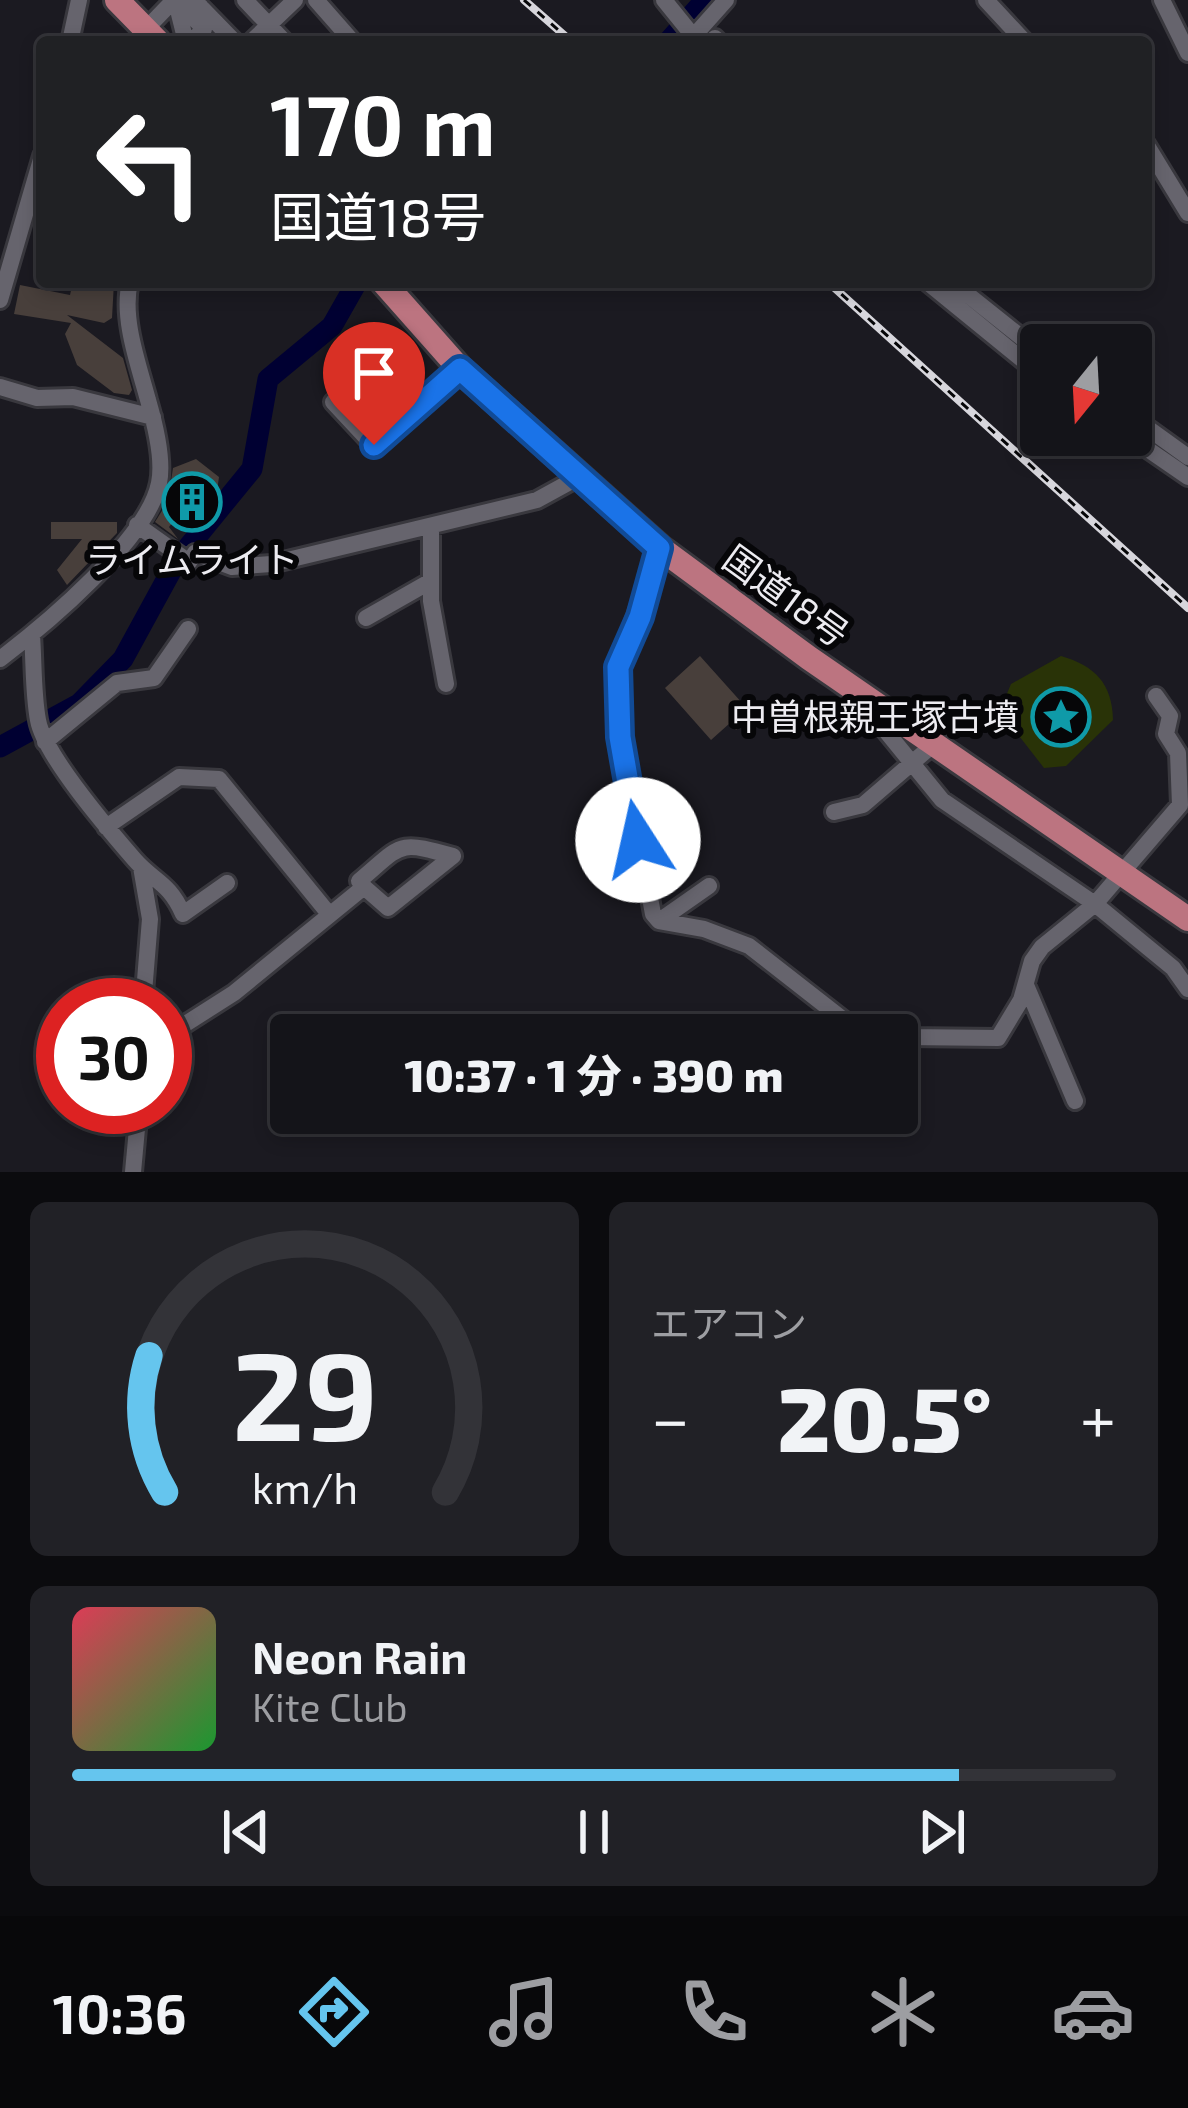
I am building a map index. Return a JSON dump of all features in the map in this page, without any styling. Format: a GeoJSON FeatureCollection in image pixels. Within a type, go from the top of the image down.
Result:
{"type":"FeatureCollection","features":[{"type":"Feature","properties":{"kind":"highway"},"geometry":{"type":"LineString","coordinates":[[117,0],[152,36]]}},
{"type":"Feature","properties":{"kind":"highway","name":"国道18号"},"geometry":{"type":"LineString","coordinates":[[388,288],[460,369],[659,548],[1188,919]]}},
{"type":"Feature","properties":{"kind":"street"},"geometry":{"type":"LineString","coordinates":[[71,36],[79,0]]}},
{"type":"Feature","properties":{"kind":"street"},"geometry":{"type":"LineString","coordinates":[[152,36],[174,0]]}},
{"type":"Feature","properties":{"kind":"street"},"geometry":{"type":"LineString","coordinates":[[245,0],[280,36]]}},
{"type":"Feature","properties":{"kind":"street"},"geometry":{"type":"LineString","coordinates":[[257,36],[295,0]]}},
{"type":"Feature","properties":{"kind":"street"},"geometry":{"type":"LineString","coordinates":[[316,0],[347,36]]}},
{"type":"Feature","properties":{"kind":"street"},"geometry":{"type":"LineString","coordinates":[[664,0],[702,36]]}},
{"type":"Feature","properties":{"kind":"street"},"geometry":{"type":"LineString","coordinates":[[708,36],[726,0]]}},
{"type":"Feature","properties":{"kind":"street"},"geometry":{"type":"LineString","coordinates":[[986,0],[1019,36]]}},
{"type":"Feature","properties":{"kind":"street"},"geometry":{"type":"LineString","coordinates":[[1162,0],[1188,53]]}},
{"type":"Feature","properties":{"kind":"street"},"geometry":{"type":"LineString","coordinates":[[186,36],[179,14],[194,2],[217,34]]}},
{"type":"Feature","properties":{"kind":"street"},"geometry":{"type":"LineString","coordinates":[[1152,154],[1188,213]]}},
{"type":"Feature","properties":{"kind":"street"},"geometry":{"type":"LineString","coordinates":[[0,300],[36,177]]}},
{"type":"Feature","properties":{"kind":"street"},"geometry":{"type":"LineString","coordinates":[[0,659],[81,596],[137,525],[160,482],[153,416],[132,331],[130,288]]}},
{"type":"Feature","properties":{"kind":"street"},"geometry":{"type":"LineString","coordinates":[[934,288],[1020,358]]}},
{"type":"Feature","properties":{"kind":"street"},"geometry":{"type":"LineString","coordinates":[[960,288],[1020,336]]}},
{"type":"Feature","properties":{"kind":"street"},"geometry":{"type":"LineString","coordinates":[[333,402],[374,445],[460,369]]}},
{"type":"Feature","properties":{"kind":"street"},"geometry":{"type":"LineString","coordinates":[[0,387],[37,398],[73,398],[153,416]]}},
{"type":"Feature","properties":{"kind":"street"},"geometry":{"type":"LineString","coordinates":[[1152,431],[1188,457]]}},
{"type":"Feature","properties":{"kind":"street"},"geometry":{"type":"LineString","coordinates":[[1152,452],[1188,477]]}},
{"type":"Feature","properties":{"kind":"street"},"geometry":{"type":"LineString","coordinates":[[137,525],[181,556],[195,553],[232,567],[271,563],[537,500],[579,477]]}},
{"type":"Feature","properties":{"kind":"street"},"geometry":{"type":"LineString","coordinates":[[430,526],[435,634],[446,684]]}},
{"type":"Feature","properties":{"kind":"street"},"geometry":{"type":"LineString","coordinates":[[659,548],[640,617],[618,667],[623,760],[653,914],[659,921],[704,929],[749,946],[854,1028],[874,1026],[906,1037],[998,1038],[1042,947],[1095,904],[1180,805],[1178,753],[1166,734],[1170,716],[1156,696]]}},
{"type":"Feature","properties":{"kind":"street"},"geometry":{"type":"LineString","coordinates":[[366,618],[431,581]]}},
{"type":"Feature","properties":{"kind":"street"},"geometry":{"type":"LineString","coordinates":[[42,733],[117,682],[154,678],[188,629]]}},
{"type":"Feature","properties":{"kind":"street"},"geometry":{"type":"LineString","coordinates":[[32,634],[42,733],[106,826],[141,868],[171,888],[183,914],[226,883]]}},
{"type":"Feature","properties":{"kind":"street"},"geometry":{"type":"LineString","coordinates":[[850,686],[942,800],[1095,904],[1173,968],[1188,988]]}},
{"type":"Feature","properties":{"kind":"street"},"geometry":{"type":"LineString","coordinates":[[834,812],[863,805],[934,744]]}},
{"type":"Feature","properties":{"kind":"street"},"geometry":{"type":"LineString","coordinates":[[106,826],[179,777],[219,779],[329,914]]}},
{"type":"Feature","properties":{"kind":"street"},"geometry":{"type":"LineString","coordinates":[[409,844],[453,856],[388,908],[364,887],[359,881],[409,844]]}},
{"type":"Feature","properties":{"kind":"street"},"geometry":{"type":"LineString","coordinates":[[141,868],[150,919],[145,978]]}},
{"type":"Feature","properties":{"kind":"street"},"geometry":{"type":"LineString","coordinates":[[659,921],[709,886]]}},
{"type":"Feature","properties":{"kind":"street"},"geometry":{"type":"LineString","coordinates":[[192,1020],[234,993],[364,887]]}},
{"type":"Feature","properties":{"kind":"street"},"geometry":{"type":"LineString","coordinates":[[1026,984],[1075,1101]]}},
{"type":"Feature","properties":{"kind":"street"},"geometry":{"type":"LineString","coordinates":[[133,1172],[137,1134]]}},
{"type":"Feature","properties":{"kind":"green space"},"geometry":{"type":"Polygon","coordinates":[[[1061,656],[1099,678],[1109,696],[1113,720],[1066,766],[1044,768],[1009,723],[1003,703],[1011,684],[1061,656]]]}},
{"type":"Feature","properties":{"kind":"building"},"geometry":{"type":"Polygon","coordinates":[[[20,285],[70,295],[72,288],[114,288],[112,318],[104,323],[67,315],[123,358],[132,390],[129,395],[114,393],[77,365],[65,334],[71,323],[14,314],[20,285]]]}},
{"type":"Feature","properties":{"kind":"building","name":"ライムライト"},"geometry":{"type":"Polygon","coordinates":[[[196,459],[219,477],[215,505],[188,517],[181,512],[169,527],[178,539],[155,522],[168,501],[173,468],[196,459]]]}},
{"type":"Feature","properties":{"kind":"building"},"geometry":{"type":"Polygon","coordinates":[[[51,522],[117,522],[117,533],[67,585],[57,570],[82,539],[51,539],[51,522]]]}},
{"type":"Feature","properties":{"kind":"building"},"geometry":{"type":"Polygon","coordinates":[[[700,656],[760,723],[748,733],[730,723],[711,740],[665,688],[700,656]]]}},
{"type":"Feature","properties":{"kind":"waterway"},"geometry":{"type":"LineString","coordinates":[[673,36],[705,0]]}},
{"type":"Feature","properties":{"kind":"waterway"},"geometry":{"type":"LineString","coordinates":[[0,747],[79,704],[123,659],[176,562],[252,469],[268,379],[332,326],[354,288]]}},
{"type":"Feature","properties":{"kind":"railway"},"geometry":{"type":"LineString","coordinates":[[524,0],[565,36]]}},
{"type":"Feature","properties":{"kind":"railway"},"geometry":{"type":"LineString","coordinates":[[835,288],[1188,608]]}},
{"type":"Feature","properties":{"kind":"place","name":"ライムライト"},"geometry":{"type":"Point","coordinates":[192,502]}},
{"type":"Feature","properties":{"kind":"place","name":"中曽根親王塚古墳"},"geometry":{"type":"Point","coordinates":[1061,717]}},
{"type":"Feature","properties":{"kind":"route"},"geometry":{"type":"LineString","coordinates":[[374,445],[460,369],[659,548],[640,617],[618,667],[620,737],[638,840]]}}]}
